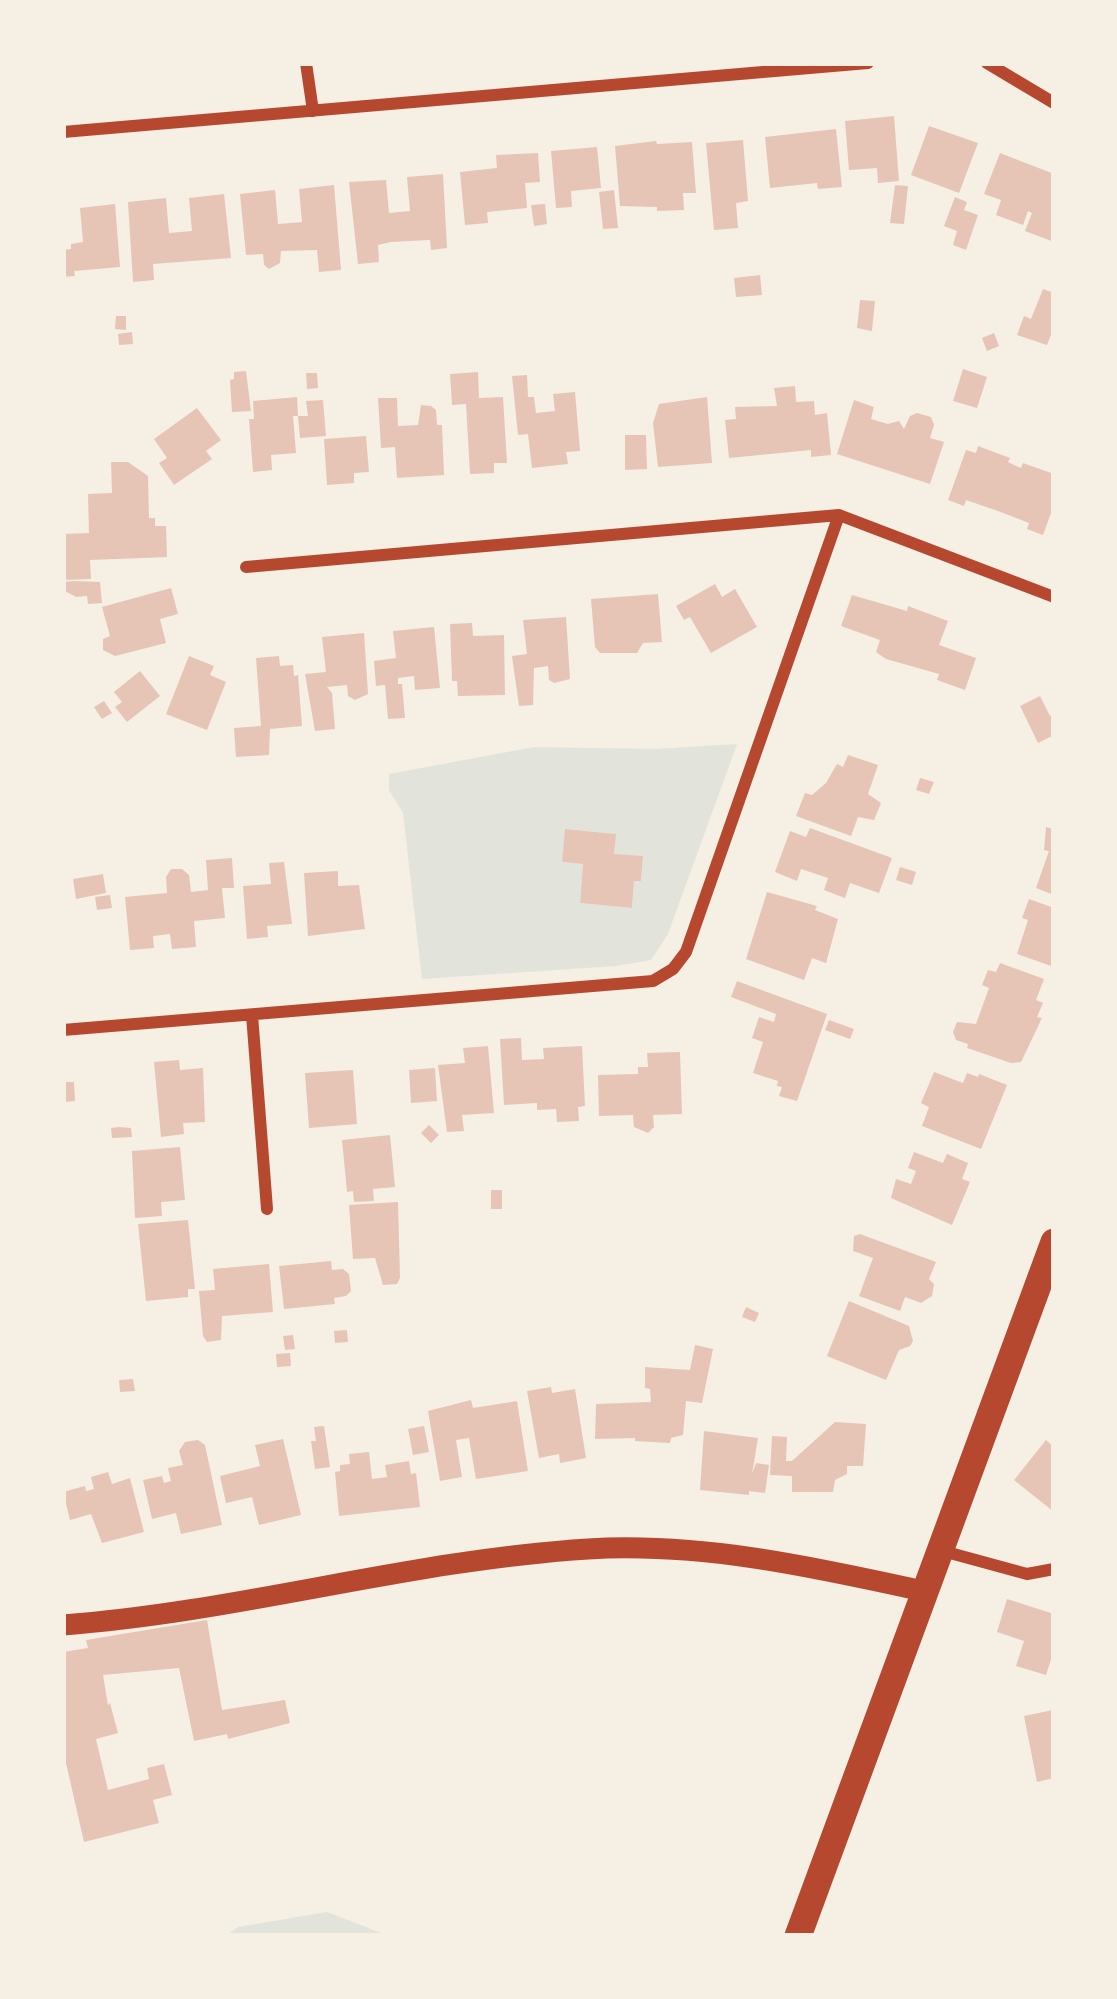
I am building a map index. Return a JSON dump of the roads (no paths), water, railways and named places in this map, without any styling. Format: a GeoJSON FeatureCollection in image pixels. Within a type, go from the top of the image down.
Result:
{"type":"FeatureCollection","features":[{"type":"Feature","properties":{"kind":"main road"},"geometry":{"type":"LineString","coordinates":[[798,1936],[1054,1242]]}},
{"type":"Feature","properties":{"kind":"street"},"geometry":{"type":"LineString","coordinates":[[306,63],[313,111]]}},
{"type":"Feature","properties":{"kind":"street"},"geometry":{"type":"LineString","coordinates":[[63,132],[868,63]]}},
{"type":"Feature","properties":{"kind":"street"},"geometry":{"type":"LineString","coordinates":[[987,63],[1054,103]]}},
{"type":"Feature","properties":{"kind":"street"},"geometry":{"type":"LineString","coordinates":[[246,566],[839,515],[1054,597]]}},
{"type":"Feature","properties":{"kind":"street"},"geometry":{"type":"LineString","coordinates":[[63,1030],[652,981],[673,969],[686,952],[839,515]]}},
{"type":"Feature","properties":{"kind":"street"},"geometry":{"type":"LineString","coordinates":[[252,1015],[267,1209]]}},
{"type":"Feature","properties":{"kind":"street"},"geometry":{"type":"LineString","coordinates":[[63,1625],[430,1568],[592,1549],[724,1554],[923,1591]]}},
{"type":"Feature","properties":{"kind":"street"},"geometry":{"type":"LineString","coordinates":[[938,1550],[1027,1574],[1054,1569]]}}]}
